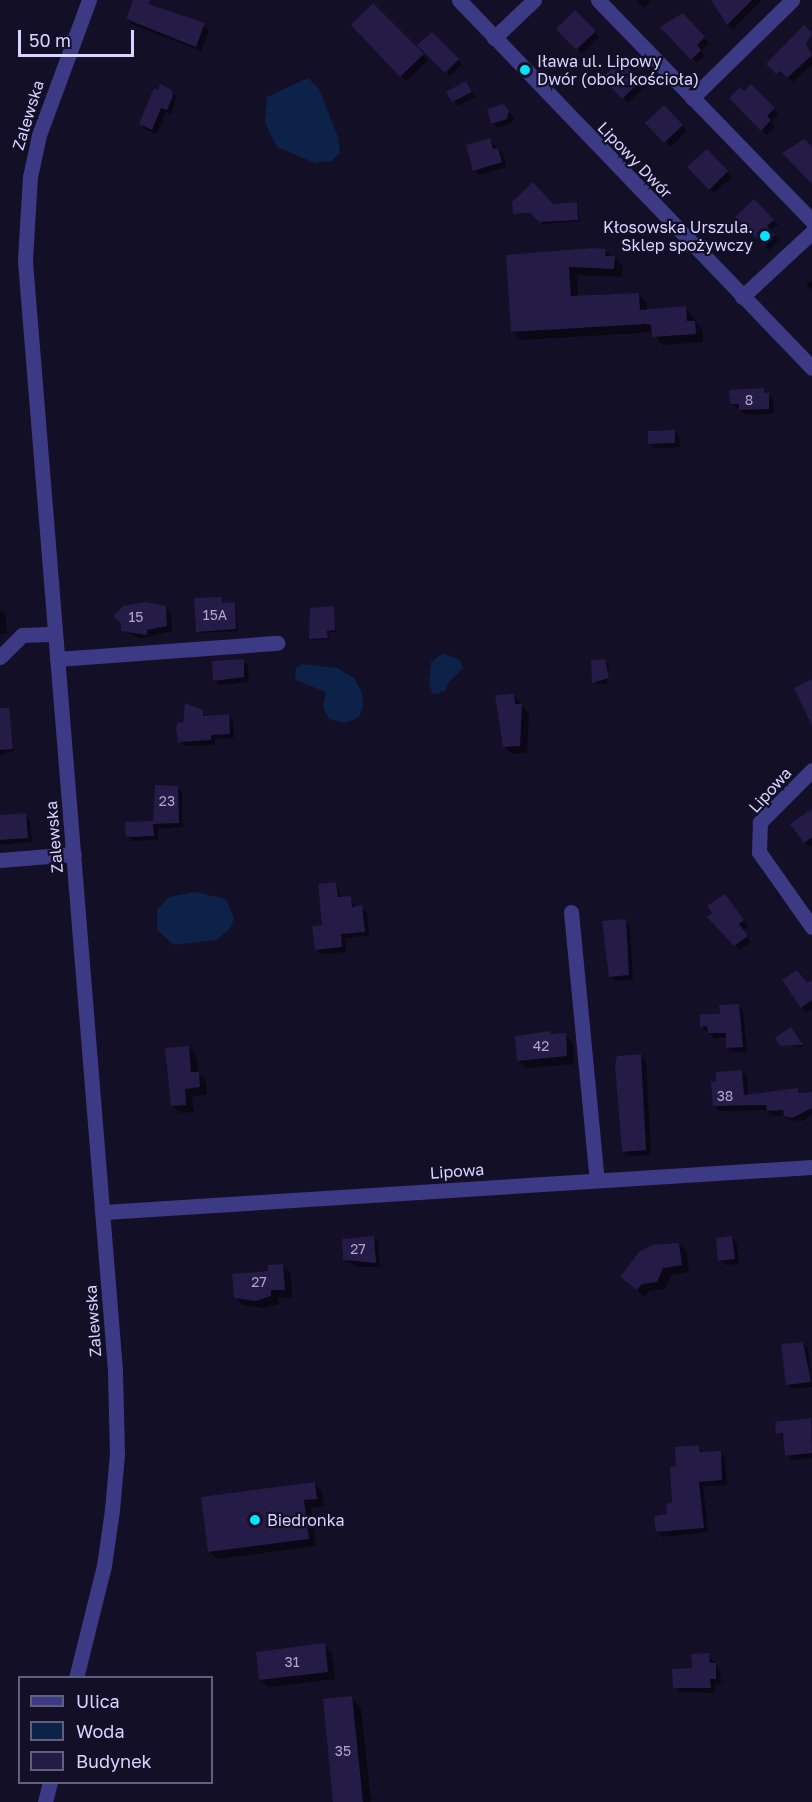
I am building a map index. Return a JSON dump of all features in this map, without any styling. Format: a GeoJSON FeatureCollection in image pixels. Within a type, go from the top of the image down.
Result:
{"type":"FeatureCollection","features":[{"type":"Feature","properties":{"kind":"street","name":"Zalewska"},"geometry":{"type":"LineString","coordinates":[[76,1676],[104,1566],[117,1454],[104,1212],[25,260],[26,218],[39,135],[89,0]]}},
{"type":"Feature","properties":{"kind":"street","name":"Lipowy Dwór"},"geometry":{"type":"LineString","coordinates":[[459,0],[812,368]]}},
{"type":"Feature","properties":{"kind":"street"},"geometry":{"type":"LineString","coordinates":[[494,38],[534,0]]}},
{"type":"Feature","properties":{"kind":"street"},"geometry":{"type":"LineString","coordinates":[[598,0],[812,221]]}},
{"type":"Feature","properties":{"kind":"street"},"geometry":{"type":"LineString","coordinates":[[692,98],[792,0]]}},
{"type":"Feature","properties":{"kind":"street"},"geometry":{"type":"LineString","coordinates":[[742,297],[812,232]]}},
{"type":"Feature","properties":{"kind":"street"},"geometry":{"type":"LineString","coordinates":[[0,657],[22,635],[55,634]]}},
{"type":"Feature","properties":{"kind":"street"},"geometry":{"type":"LineString","coordinates":[[57,659],[277,644]]}},
{"type":"Feature","properties":{"kind":"street","name":"Lipowa"},"geometry":{"type":"LineString","coordinates":[[812,770],[760,822],[759,852],[812,927]]}},
{"type":"Feature","properties":{"kind":"street"},"geometry":{"type":"LineString","coordinates":[[0,860],[74,854]]}},
{"type":"Feature","properties":{"kind":"street"},"geometry":{"type":"LineString","coordinates":[[571,912],[597,1180]]}},
{"type":"Feature","properties":{"kind":"street","name":"Lipowa"},"geometry":{"type":"LineString","coordinates":[[104,1212],[812,1167]]}},
{"type":"Feature","properties":{"kind":"street"},"geometry":{"type":"LineString","coordinates":[[45,1802],[50,1784]]}},
{"type":"Feature","properties":{"kind":"water"},"geometry":{"type":"Polygon","coordinates":[[[308,78],[319,89],[338,137],[340,153],[331,161],[315,163],[277,147],[265,122],[267,97],[308,78]]]}},
{"type":"Feature","properties":{"kind":"water"},"geometry":{"type":"Polygon","coordinates":[[[443,653],[460,660],[463,668],[449,682],[445,691],[433,694],[429,684],[431,662],[443,653]]]}},
{"type":"Feature","properties":{"kind":"water"},"geometry":{"type":"Polygon","coordinates":[[[302,664],[337,668],[354,678],[362,692],[363,706],[359,717],[346,723],[329,719],[323,707],[326,692],[295,680],[296,668],[302,664]]]}},
{"type":"Feature","properties":{"kind":"water"},"geometry":{"type":"Polygon","coordinates":[[[195,892],[226,899],[234,918],[231,927],[217,940],[174,945],[157,930],[157,910],[169,897],[195,892]]]}},
{"type":"Feature","properties":{"kind":"building"},"geometry":{"type":"Polygon","coordinates":[[[133,0],[150,0],[148,4],[205,23],[196,47],[126,19],[133,0]]]}},
{"type":"Feature","properties":{"kind":"building"},"geometry":{"type":"Polygon","coordinates":[[[711,0],[752,0],[727,25],[711,0]]]}},
{"type":"Feature","properties":{"kind":"building"},"geometry":{"type":"Polygon","coordinates":[[[373,3],[424,54],[400,77],[351,25],[373,3]]]}},
{"type":"Feature","properties":{"kind":"building"},"geometry":{"type":"Polygon","coordinates":[[[575,10],[596,31],[576,50],[556,29],[575,10]]]}},
{"type":"Feature","properties":{"kind":"building"},"geometry":{"type":"Polygon","coordinates":[[[683,13],[705,37],[697,45],[701,50],[691,60],[660,27],[683,13]]]}},
{"type":"Feature","properties":{"kind":"building"},"geometry":{"type":"Polygon","coordinates":[[[804,25],[812,33],[806,44],[812,55],[787,78],[780,71],[776,74],[766,64],[804,25]]]}},
{"type":"Feature","properties":{"kind":"building"},"geometry":{"type":"Polygon","coordinates":[[[432,32],[459,59],[445,73],[417,45],[432,32]]]}},
{"type":"Feature","properties":{"kind":"building"},"geometry":{"type":"Polygon","coordinates":[[[621,60],[641,81],[622,99],[602,78],[621,60]]]}},
{"type":"Feature","properties":{"kind":"building"},"geometry":{"type":"Polygon","coordinates":[[[466,81],[472,92],[452,102],[446,92],[466,81]]]}},
{"type":"Feature","properties":{"kind":"building"},"geometry":{"type":"Polygon","coordinates":[[[160,84],[172,90],[173,96],[167,110],[161,108],[152,130],[139,124],[154,88],[158,90],[160,84]]]}},
{"type":"Feature","properties":{"kind":"building"},"geometry":{"type":"Polygon","coordinates":[[[751,84],[775,108],[767,116],[771,120],[761,131],[729,98],[740,87],[744,91],[751,84]]]}},
{"type":"Feature","properties":{"kind":"building"},"geometry":{"type":"Polygon","coordinates":[[[503,104],[509,110],[507,119],[491,124],[487,109],[503,104]]]}},
{"type":"Feature","properties":{"kind":"building"},"geometry":{"type":"Polygon","coordinates":[[[664,105],[683,125],[664,143],[645,123],[664,105]]]}},
{"type":"Feature","properties":{"kind":"building"},"geometry":{"type":"Polygon","coordinates":[[[490,138],[493,149],[498,148],[502,162],[473,171],[466,145],[490,138]]]}},
{"type":"Feature","properties":{"kind":"building"},"geometry":{"type":"Polygon","coordinates":[[[804,139],[812,147],[812,184],[782,153],[804,139]]]}},
{"type":"Feature","properties":{"kind":"building"},"geometry":{"type":"Polygon","coordinates":[[[707,149],[728,171],[709,190],[687,167],[707,149]]]}},
{"type":"Feature","properties":{"kind":"building"},"geometry":{"type":"Polygon","coordinates":[[[533,182],[553,204],[577,202],[578,220],[539,222],[530,213],[513,214],[512,202],[533,182]]]}},
{"type":"Feature","properties":{"kind":"building"},"geometry":{"type":"Polygon","coordinates":[[[754,199],[774,220],[767,226],[775,235],[764,246],[735,217],[754,199]]]}},
{"type":"Feature","properties":{"kind":"building"},"geometry":{"type":"Polygon","coordinates":[[[606,249],[605,256],[615,256],[614,269],[569,267],[571,296],[639,293],[640,310],[686,306],[687,321],[695,321],[696,334],[652,337],[651,325],[645,324],[511,332],[506,255],[606,249]]]}},
{"type":"Feature","properties":{"kind":"building"},"geometry":{"type":"Polygon","coordinates":[[[764,388],[764,393],[769,392],[769,409],[739,410],[739,404],[730,404],[729,390],[764,388]]]}},
{"type":"Feature","properties":{"kind":"building"},"geometry":{"type":"Polygon","coordinates":[[[675,430],[675,443],[648,444],[648,431],[675,430]]]}},
{"type":"Feature","properties":{"kind":"building"},"geometry":{"type":"Polygon","coordinates":[[[222,597],[222,603],[235,602],[236,629],[196,632],[194,598],[222,597]]]}},
{"type":"Feature","properties":{"kind":"building"},"geometry":{"type":"Polygon","coordinates":[[[145,602],[166,606],[167,626],[147,630],[147,635],[121,631],[121,623],[113,616],[123,606],[145,602]]]}},
{"type":"Feature","properties":{"kind":"building"},"geometry":{"type":"Polygon","coordinates":[[[334,606],[335,630],[327,631],[328,638],[309,639],[310,608],[334,606]]]}},
{"type":"Feature","properties":{"kind":"building"},"geometry":{"type":"Polygon","coordinates":[[[244,659],[244,677],[213,681],[212,661],[244,659]]]}},
{"type":"Feature","properties":{"kind":"building"},"geometry":{"type":"Polygon","coordinates":[[[605,659],[609,678],[592,683],[591,660],[605,659]]]}},
{"type":"Feature","properties":{"kind":"building"},"geometry":{"type":"Polygon","coordinates":[[[812,679],[812,726],[794,688],[812,679]]]}},
{"type":"Feature","properties":{"kind":"building"},"geometry":{"type":"Polygon","coordinates":[[[514,694],[515,704],[522,704],[520,746],[503,747],[495,695],[514,694]]]}},
{"type":"Feature","properties":{"kind":"building"},"geometry":{"type":"Polygon","coordinates":[[[185,703],[203,710],[203,716],[229,714],[230,734],[211,735],[211,740],[178,742],[177,723],[183,722],[185,703]]]}},
{"type":"Feature","properties":{"kind":"building"},"geometry":{"type":"Polygon","coordinates":[[[0,708],[9,708],[13,749],[0,750],[0,708]]]}},
{"type":"Feature","properties":{"kind":"building"},"geometry":{"type":"Polygon","coordinates":[[[155,785],[178,786],[179,823],[153,824],[154,836],[126,837],[125,822],[153,821],[155,785]]]}},
{"type":"Feature","properties":{"kind":"building"},"geometry":{"type":"Polygon","coordinates":[[[812,809],[812,837],[804,843],[790,824],[812,809]]]}},
{"type":"Feature","properties":{"kind":"building"},"geometry":{"type":"Polygon","coordinates":[[[26,813],[28,838],[0,840],[0,815],[26,813]]]}},
{"type":"Feature","properties":{"kind":"building"},"geometry":{"type":"Polygon","coordinates":[[[336,882],[338,897],[351,896],[352,907],[362,905],[365,932],[341,934],[342,947],[315,950],[312,926],[322,925],[318,884],[336,882]]]}},
{"type":"Feature","properties":{"kind":"building"},"geometry":{"type":"Polygon","coordinates":[[[725,894],[744,920],[739,924],[748,936],[734,946],[707,917],[712,913],[707,906],[725,894]]]}},
{"type":"Feature","properties":{"kind":"building"},"geometry":{"type":"Polygon","coordinates":[[[626,919],[629,975],[609,977],[602,921],[626,919]]]}},
{"type":"Feature","properties":{"kind":"building"},"geometry":{"type":"Polygon","coordinates":[[[797,970],[807,983],[812,980],[812,1000],[801,1008],[782,980],[797,970]]]}},
{"type":"Feature","properties":{"kind":"building"},"geometry":{"type":"Polygon","coordinates":[[[739,1004],[743,1047],[726,1048],[726,1033],[708,1033],[707,1026],[700,1027],[700,1014],[720,1014],[719,1005],[739,1004]]]}},
{"type":"Feature","properties":{"kind":"building"},"geometry":{"type":"Polygon","coordinates":[[[791,1027],[803,1045],[780,1046],[775,1038],[791,1027]]]}},
{"type":"Feature","properties":{"kind":"building"},"geometry":{"type":"Polygon","coordinates":[[[550,1031],[551,1034],[566,1033],[567,1056],[517,1061],[515,1036],[550,1031]]]}},
{"type":"Feature","properties":{"kind":"building"},"geometry":{"type":"Polygon","coordinates":[[[189,1046],[191,1072],[199,1072],[200,1087],[185,1089],[186,1105],[171,1106],[165,1048],[189,1046]]]}},
{"type":"Feature","properties":{"kind":"building"},"geometry":{"type":"Polygon","coordinates":[[[641,1054],[646,1150],[622,1152],[615,1066],[617,1056],[641,1054]]]}},
{"type":"Feature","properties":{"kind":"building"},"geometry":{"type":"Polygon","coordinates":[[[742,1070],[744,1095],[798,1088],[799,1093],[812,1092],[812,1108],[792,1118],[784,1116],[783,1110],[767,1111],[766,1105],[713,1106],[711,1082],[716,1081],[716,1072],[742,1070]]]}},
{"type":"Feature","properties":{"kind":"building"},"geometry":{"type":"Polygon","coordinates":[[[374,1236],[376,1263],[343,1260],[342,1239],[374,1236]]]}},
{"type":"Feature","properties":{"kind":"building"},"geometry":{"type":"Polygon","coordinates":[[[732,1236],[735,1259],[718,1261],[716,1238],[732,1236]]]}},
{"type":"Feature","properties":{"kind":"building"},"geometry":{"type":"Polygon","coordinates":[[[679,1243],[682,1265],[663,1268],[657,1282],[642,1284],[637,1290],[620,1277],[639,1252],[652,1245],[679,1243]]]}},
{"type":"Feature","properties":{"kind":"building"},"geometry":{"type":"Polygon","coordinates":[[[283,1264],[285,1290],[271,1290],[271,1296],[256,1301],[234,1298],[232,1274],[268,1271],[268,1265],[283,1264]]]}},
{"type":"Feature","properties":{"kind":"building"},"geometry":{"type":"Polygon","coordinates":[[[803,1342],[811,1382],[786,1385],[781,1344],[803,1342]]]}},
{"type":"Feature","properties":{"kind":"building"},"geometry":{"type":"Polygon","coordinates":[[[811,1418],[812,1453],[785,1456],[783,1433],[776,1434],[775,1422],[811,1418]]]}},
{"type":"Feature","properties":{"kind":"building"},"geometry":{"type":"Polygon","coordinates":[[[699,1445],[700,1452],[721,1451],[722,1480],[699,1482],[704,1528],[656,1532],[654,1516],[667,1514],[666,1504],[672,1503],[670,1467],[676,1466],[675,1447],[699,1445]]]}},
{"type":"Feature","properties":{"kind":"building","name":"Biedronka"},"geometry":{"type":"Polygon","coordinates":[[[315,1482],[317,1499],[304,1500],[309,1539],[208,1552],[201,1497],[315,1482]]]}},
{"type":"Feature","properties":{"kind":"building"},"geometry":{"type":"Polygon","coordinates":[[[325,1643],[328,1672],[259,1680],[256,1652],[325,1643]]]}},
{"type":"Feature","properties":{"kind":"building"},"geometry":{"type":"Polygon","coordinates":[[[709,1653],[710,1663],[716,1663],[716,1679],[710,1679],[711,1688],[673,1688],[672,1669],[692,1668],[691,1654],[709,1653]]]}},
{"type":"Feature","properties":{"kind":"building"},"geometry":{"type":"Polygon","coordinates":[[[352,1696],[363,1802],[333,1802],[323,1699],[352,1696]]]}},
{"type":"Feature","properties":{"kind":"place","name":"Iława ul. Lipowy Dwór (obok kościoła)"},"geometry":{"type":"Point","coordinates":[525,70]}},
{"type":"Feature","properties":{"kind":"place","name":"Kłosowska Urszula. Sklep spożywczy"},"geometry":{"type":"Point","coordinates":[765,236]}},
{"type":"Feature","properties":{"kind":"place","name":"Biedronka"},"geometry":{"type":"Point","coordinates":[255,1520]}}]}
